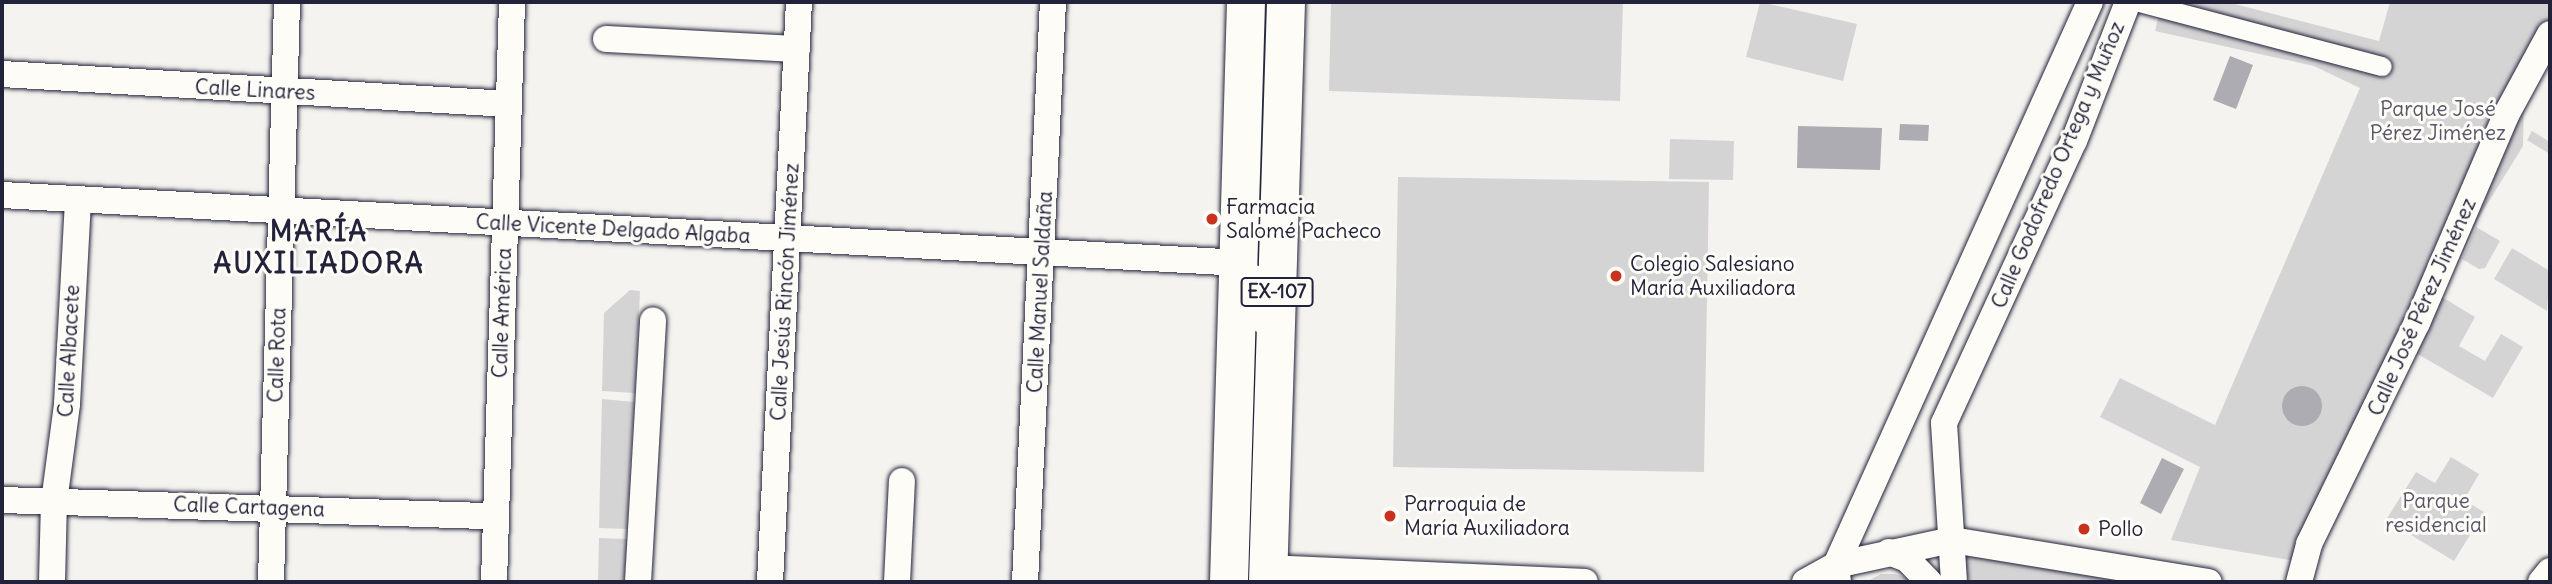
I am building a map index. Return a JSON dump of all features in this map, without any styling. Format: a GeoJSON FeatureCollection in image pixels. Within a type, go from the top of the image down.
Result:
{"type":"FeatureCollection","features":[{"type":"Feature","properties":{"kind":"main road","name":"EX-107"},"geometry":{"type":"LineString","coordinates":[[1229,582],[1231,264],[1246,2]]}},
{"type":"Feature","properties":{"kind":"main road","name":"EX-107"},"geometry":{"type":"LineString","coordinates":[[1268,575],[1286,2]]}},
{"type":"Feature","properties":{"kind":"street","name":"Calle Rota"},"geometry":{"type":"LineString","coordinates":[[271,582],[287,2]]}},
{"type":"Feature","properties":{"kind":"street","name":"Calle América"},"geometry":{"type":"LineString","coordinates":[[494,582],[512,2]]}},
{"type":"Feature","properties":{"kind":"street","name":"Calle Jesús Rincón Jiménez"},"geometry":{"type":"LineString","coordinates":[[770,582],[799,2]]}},
{"type":"Feature","properties":{"kind":"street","name":"Calle Manuel Saldaña"},"geometry":{"type":"LineString","coordinates":[[1025,582],[1053,2]]}},
{"type":"Feature","properties":{"kind":"street","name":"Calle Godofredo Ortega y Muñoz"},"geometry":{"type":"LineString","coordinates":[[1954,582],[1944,423],[2074,141],[2128,2]]}},
{"type":"Feature","properties":{"kind":"street"},"geometry":{"type":"LineString","coordinates":[[2138,2],[2382,66]]}},
{"type":"Feature","properties":{"kind":"street","name":"Calle Godofredo Ortega y Muñoz"},"geometry":{"type":"LineString","coordinates":[[1832,577],[2090,3]]}},
{"type":"Feature","properties":{"kind":"street","name":"Calle José Pérez Jiménez"},"geometry":{"type":"LineString","coordinates":[[2300,582],[2309,544],[2417,323],[2506,115],[2550,34]]}},
{"type":"Feature","properties":{"kind":"street"},"geometry":{"type":"LineString","coordinates":[[606,39],[797,49]]}},
{"type":"Feature","properties":{"kind":"street","name":"Calle Linares"},"geometry":{"type":"LineString","coordinates":[[2,74],[508,104]]}},
{"type":"Feature","properties":{"kind":"street","name":"Calle Vicente Delgado Algaba"},"geometry":{"type":"LineString","coordinates":[[2,195],[1231,264]]}},
{"type":"Feature","properties":{"kind":"street","name":"Calle Albacete"},"geometry":{"type":"LineString","coordinates":[[52,582],[54,502],[67,404],[78,199]]}},
{"type":"Feature","properties":{"kind":"street"},"geometry":{"type":"LineString","coordinates":[[1231,264],[1255,279],[1263,297],[1258,442],[1271,457]]}},
{"type":"Feature","properties":{"kind":"street","name":"Calle Godofredo Ortega y Muñoz"},"geometry":{"type":"LineString","coordinates":[[1957,295],[1959,311],[1989,328]]}},
{"type":"Feature","properties":{"kind":"street"},"geometry":{"type":"LineString","coordinates":[[638,582],[653,320]]}},
{"type":"Feature","properties":{"kind":"street"},"geometry":{"type":"LineString","coordinates":[[897,582],[902,481]]}},
{"type":"Feature","properties":{"kind":"street","name":"Calle Cartagena"},"geometry":{"type":"LineString","coordinates":[[2,500],[496,516]]}},
{"type":"Feature","properties":{"kind":"street"},"geometry":{"type":"LineString","coordinates":[[1805,582],[1832,577],[1889,552],[1952,540],[2209,582]]}},
{"type":"Feature","properties":{"kind":"street"},"geometry":{"type":"LineString","coordinates":[[1889,552],[1907,559],[1929,582]]}},
{"type":"Feature","properties":{"kind":"street"},"geometry":{"type":"LineString","coordinates":[[2541,582],[2550,571]]}},
{"type":"Feature","properties":{"kind":"street"},"geometry":{"type":"LineString","coordinates":[[1268,575],[1585,582]]}},
{"type":"Feature","properties":{"kind":"green space"},"geometry":{"type":"Polygon","coordinates":[[[1331,2],[1623,2],[1620,101],[1329,91],[1331,2]]]}},
{"type":"Feature","properties":{"kind":"green space"},"geometry":{"type":"Polygon","coordinates":[[[1760,2],[1857,24],[1843,81],[1746,57],[1760,2]]]}},
{"type":"Feature","properties":{"kind":"green space","name":"Parque José Pérez Jiménez"},"geometry":{"type":"Polygon","coordinates":[[[2162,2],[2227,2],[2379,41],[2390,2],[2550,2],[2550,53],[2524,97],[2523,146],[2478,219],[2442,297],[2475,317],[2459,346],[2485,361],[2501,334],[2523,347],[2493,398],[2416,353],[2313,564],[2171,540],[2200,467],[2100,417],[2120,378],[2215,425],[2360,88],[2314,66],[2155,31],[2162,2]]]}},
{"type":"Feature","properties":{"kind":"green space"},"geometry":{"type":"Polygon","coordinates":[[[2532,131],[2550,142],[2550,154],[2527,140],[2532,131]]]}},
{"type":"Feature","properties":{"kind":"green space"},"geometry":{"type":"Polygon","coordinates":[[[1670,139],[1734,141],[1733,180],[1669,179],[1670,139]]]}},
{"type":"Feature","properties":{"kind":"green space"},"geometry":{"type":"Polygon","coordinates":[[[1398,177],[1709,182],[1704,472],[1393,467],[1398,177]]]}},
{"type":"Feature","properties":{"kind":"green space"},"geometry":{"type":"Polygon","coordinates":[[[2476,227],[2500,241],[2485,268],[2479,269],[2462,259],[2476,227]]]}},
{"type":"Feature","properties":{"kind":"green space"},"geometry":{"type":"Polygon","coordinates":[[[2512,248],[2550,271],[2547,311],[2494,279],[2512,248]]]}},
{"type":"Feature","properties":{"kind":"green space"},"geometry":{"type":"Polygon","coordinates":[[[630,290],[640,291],[635,393],[602,391],[604,313],[630,290]]]}},
{"type":"Feature","properties":{"kind":"green space"},"geometry":{"type":"Polygon","coordinates":[[[602,399],[634,402],[627,529],[599,528],[602,399]]]}},
{"type":"Feature","properties":{"kind":"green space","name":"Parque residencial"},"geometry":{"type":"Polygon","coordinates":[[[2451,457],[2479,474],[2464,500],[2484,512],[2454,561],[2386,520],[2416,472],[2435,483],[2451,457]]]}},
{"type":"Feature","properties":{"kind":"green space"},"geometry":{"type":"Polygon","coordinates":[[[599,538],[627,539],[624,582],[598,582],[599,538]]]}},
{"type":"Feature","properties":{"kind":"green space"},"geometry":{"type":"Polygon","coordinates":[[[1960,557],[1986,557],[2140,582],[1970,582],[1960,557]]]}},
{"type":"Feature","properties":{"kind":"green space"},"geometry":{"type":"Polygon","coordinates":[[[1881,574],[1895,574],[1919,582],[1866,582],[1881,574]]]}},
{"type":"Feature","properties":{"kind":"shaded area"},"geometry":{"type":"Polygon","coordinates":[[[2230,56],[2253,65],[2236,109],[2213,100],[2230,56]]]}},
{"type":"Feature","properties":{"kind":"shaded area"},"geometry":{"type":"Polygon","coordinates":[[[1900,124],[1929,125],[1928,141],[1899,140],[1900,124]]]}},
{"type":"Feature","properties":{"kind":"shaded area"},"geometry":{"type":"Polygon","coordinates":[[[1798,126],[1882,128],[1880,170],[1797,168],[1798,126]]]}},
{"type":"Feature","properties":{"kind":"shaded area"},"geometry":{"type":"Polygon","coordinates":[[[2302,386],[2310,387],[2316,392],[2321,398],[2321,414],[2316,420],[2310,425],[2302,426],[2294,425],[2288,420],[2283,414],[2282,406],[2283,398],[2288,392],[2294,387],[2302,386]]]}},
{"type":"Feature","properties":{"kind":"shaded area"},"geometry":{"type":"Polygon","coordinates":[[[2162,458],[2184,469],[2161,514],[2140,503],[2162,458]]]}},
{"type":"Feature","properties":{"kind":"place","name":"Farmacia Salomé Pacheco"},"geometry":{"type":"Point","coordinates":[1212,219]}},
{"type":"Feature","properties":{"kind":"place","name":"Colegio Salesiano María Auxiliadora"},"geometry":{"type":"Point","coordinates":[1616,276]}},
{"type":"Feature","properties":{"kind":"place","name":"Parroquia de María Auxiliadora"},"geometry":{"type":"Point","coordinates":[1390,516]}},
{"type":"Feature","properties":{"kind":"place","name":"Pollo"},"geometry":{"type":"Point","coordinates":[2084,529]}},
{"type":"Feature","properties":{"kind":"district","name":"MARÍA AUXILIADORA"},"geometry":{"type":"Point","coordinates":[319,247]}}]}
